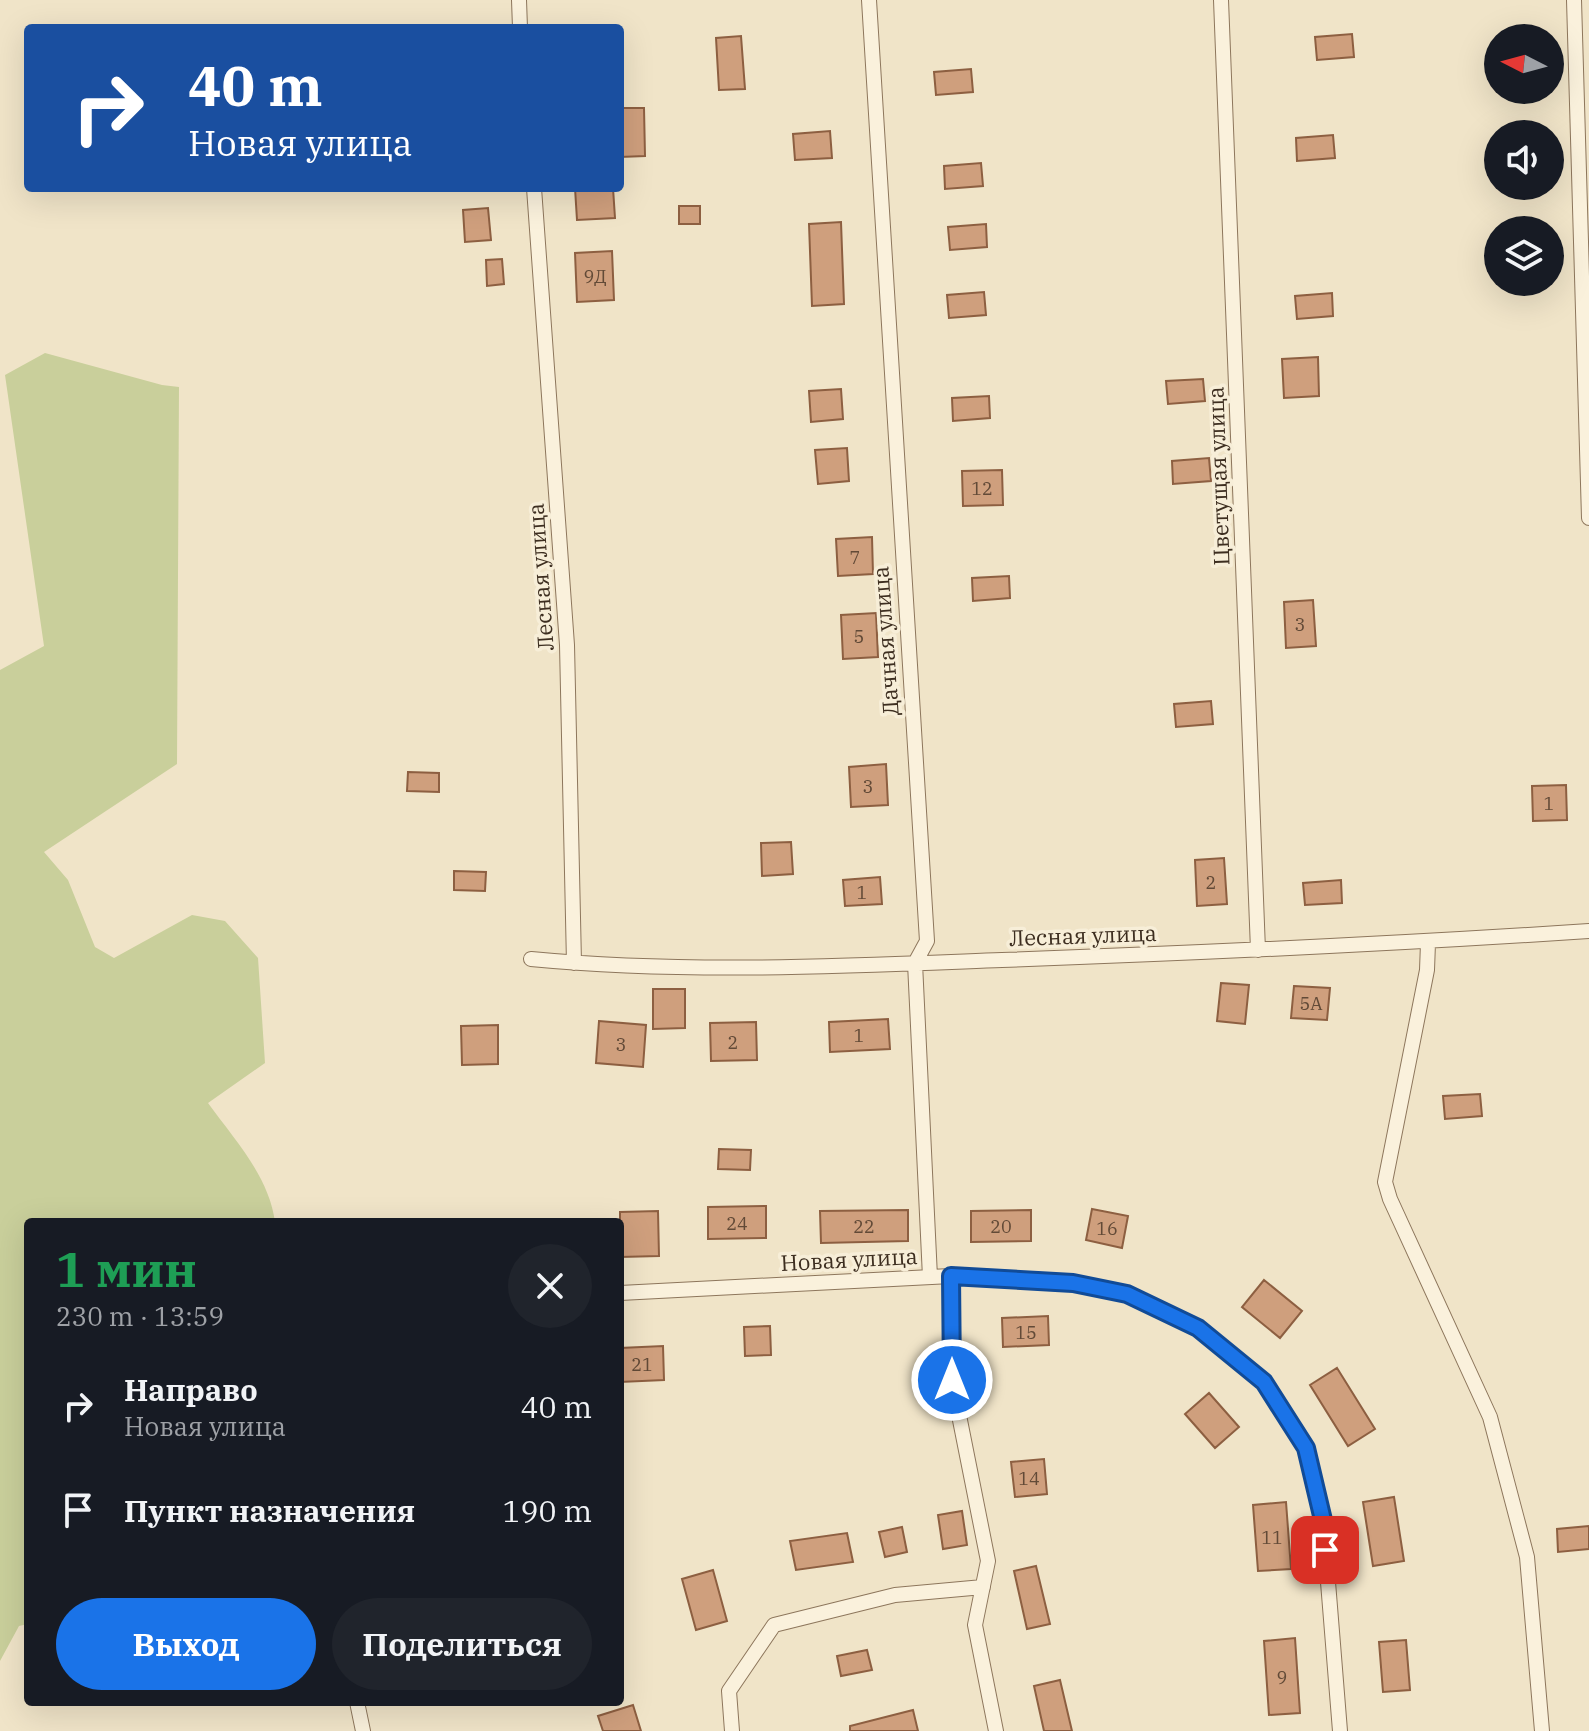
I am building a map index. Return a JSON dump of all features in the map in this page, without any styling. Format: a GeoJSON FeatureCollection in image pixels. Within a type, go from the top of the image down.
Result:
{"type":"FeatureCollection","features":[{"type":"Feature","properties":{"kind":"street"},"geometry":{"type":"LineString","coordinates":[[519,0],[520,24]]}},
{"type":"Feature","properties":{"kind":"street","name":"Дачная улица"},"geometry":{"type":"LineString","coordinates":[[869,0],[888,350],[927,941],[915,963],[930,1277]]}},
{"type":"Feature","properties":{"kind":"street","name":"Цветущая улица"},"geometry":{"type":"LineString","coordinates":[[1221,0],[1258,950]]}},
{"type":"Feature","properties":{"kind":"street"},"geometry":{"type":"LineString","coordinates":[[1574,0],[1589,518]]}},
{"type":"Feature","properties":{"kind":"street","name":"Лесная улица"},"geometry":{"type":"LineString","coordinates":[[534,192],[567,645],[574,963]]}},
{"type":"Feature","properties":{"kind":"street"},"geometry":{"type":"LineString","coordinates":[[1589,921],[1589,931]]}},
{"type":"Feature","properties":{"kind":"street","name":"Лесная улица"},"geometry":{"type":"LineString","coordinates":[[531,959],[766,969],[1428,943],[1589,931]]}},
{"type":"Feature","properties":{"kind":"street"},"geometry":{"type":"LineString","coordinates":[[1428,943],[1424,984],[1385,1182],[1490,1417],[1527,1557],[1542,1731]]}},
{"type":"Feature","properties":{"kind":"street"},"geometry":{"type":"LineString","coordinates":[[996,1731],[975,1625],[988,1561],[952,1380],[951,1276],[1073,1283],[1127,1294],[1198,1328],[1264,1382],[1306,1448],[1323,1520],[1340,1731]]}},
{"type":"Feature","properties":{"kind":"street","name":"Новая улица"},"geometry":{"type":"LineString","coordinates":[[624,1293],[951,1276]]}},
{"type":"Feature","properties":{"kind":"street"},"geometry":{"type":"LineString","coordinates":[[732,1731],[729,1691],[774,1625],[895,1595],[983,1587]]}},
{"type":"Feature","properties":{"kind":"street"},"geometry":{"type":"LineString","coordinates":[[358,1706],[363,1731]]}},
{"type":"Feature","properties":{"kind":"green space"},"geometry":{"type":"Polygon","coordinates":[[[45,353],[179,387],[177,764],[44,852],[68,880],[95,947],[114,958],[192,915],[225,921],[258,958],[265,1063],[208,1103],[258,1174],[274,1218],[24,1218],[24,1625],[19,1626],[0,1661],[0,670],[44,646],[5,375],[45,353]]]}},
{"type":"Feature","properties":{"kind":"building"},"geometry":{"type":"Polygon","coordinates":[[[1352,34],[1354,57],[1317,60],[1315,37],[1352,34]]]}},
{"type":"Feature","properties":{"kind":"building"},"geometry":{"type":"Polygon","coordinates":[[[741,36],[745,89],[719,90],[716,38],[741,36]]]}},
{"type":"Feature","properties":{"kind":"building"},"geometry":{"type":"Polygon","coordinates":[[[971,69],[973,92],[936,95],[934,72],[971,69]]]}},
{"type":"Feature","properties":{"kind":"building"},"geometry":{"type":"Polygon","coordinates":[[[624,108],[644,108],[645,156],[624,157],[624,108]]]}},
{"type":"Feature","properties":{"kind":"building"},"geometry":{"type":"Polygon","coordinates":[[[830,131],[832,158],[795,160],[793,134],[830,131]]]}},
{"type":"Feature","properties":{"kind":"building"},"geometry":{"type":"Polygon","coordinates":[[[1333,135],[1335,158],[1297,161],[1296,138],[1333,135]]]}},
{"type":"Feature","properties":{"kind":"building"},"geometry":{"type":"Polygon","coordinates":[[[981,163],[983,186],[945,189],[944,166],[981,163]]]}},
{"type":"Feature","properties":{"kind":"building"},"geometry":{"type":"Polygon","coordinates":[[[575,192],[613,192],[615,218],[577,220],[575,192]]]}},
{"type":"Feature","properties":{"kind":"building"},"geometry":{"type":"Polygon","coordinates":[[[679,206],[700,206],[700,224],[679,224],[679,206]]]}},
{"type":"Feature","properties":{"kind":"building"},"geometry":{"type":"Polygon","coordinates":[[[488,208],[491,240],[465,242],[463,210],[488,208]]]}},
{"type":"Feature","properties":{"kind":"building"},"geometry":{"type":"Polygon","coordinates":[[[841,222],[844,304],[812,306],[809,224],[841,222]]]}},
{"type":"Feature","properties":{"kind":"building"},"geometry":{"type":"Polygon","coordinates":[[[986,224],[987,247],[950,250],[948,227],[986,224]]]}},
{"type":"Feature","properties":{"kind":"building"},"geometry":{"type":"Polygon","coordinates":[[[612,251],[614,300],[577,302],[575,253],[612,251]]]}},
{"type":"Feature","properties":{"kind":"building"},"geometry":{"type":"Polygon","coordinates":[[[502,259],[504,284],[487,286],[486,260],[502,259]]]}},
{"type":"Feature","properties":{"kind":"building"},"geometry":{"type":"Polygon","coordinates":[[[984,292],[986,315],[949,318],[947,295],[984,292]]]}},
{"type":"Feature","properties":{"kind":"building"},"geometry":{"type":"Polygon","coordinates":[[[1332,293],[1333,316],[1297,319],[1295,296],[1332,293]]]}},
{"type":"Feature","properties":{"kind":"building"},"geometry":{"type":"Polygon","coordinates":[[[1318,357],[1319,396],[1284,398],[1282,359],[1318,357]]]}},
{"type":"Feature","properties":{"kind":"building"},"geometry":{"type":"Polygon","coordinates":[[[1203,379],[1205,401],[1168,404],[1166,381],[1203,379]]]}},
{"type":"Feature","properties":{"kind":"building"},"geometry":{"type":"Polygon","coordinates":[[[841,389],[843,419],[811,422],[809,391],[841,389]]]}},
{"type":"Feature","properties":{"kind":"building"},"geometry":{"type":"Polygon","coordinates":[[[989,396],[990,418],[953,421],[952,398],[989,396]]]}},
{"type":"Feature","properties":{"kind":"building"},"geometry":{"type":"Polygon","coordinates":[[[847,448],[849,481],[818,484],[815,450],[847,448]]]}},
{"type":"Feature","properties":{"kind":"building"},"geometry":{"type":"Polygon","coordinates":[[[1209,458],[1211,481],[1173,484],[1172,461],[1209,458]]]}},
{"type":"Feature","properties":{"kind":"building"},"geometry":{"type":"Polygon","coordinates":[[[1002,470],[1003,505],[963,506],[962,471],[1002,470]]]}},
{"type":"Feature","properties":{"kind":"building"},"geometry":{"type":"Polygon","coordinates":[[[872,537],[873,574],[838,576],[836,539],[872,537]]]}},
{"type":"Feature","properties":{"kind":"building"},"geometry":{"type":"Polygon","coordinates":[[[1009,576],[1010,598],[973,601],[972,578],[1009,576]]]}},
{"type":"Feature","properties":{"kind":"building"},"geometry":{"type":"Polygon","coordinates":[[[1313,600],[1316,646],[1286,648],[1284,602],[1313,600]]]}},
{"type":"Feature","properties":{"kind":"building"},"geometry":{"type":"Polygon","coordinates":[[[876,613],[878,657],[843,659],[841,615],[876,613]]]}},
{"type":"Feature","properties":{"kind":"building"},"geometry":{"type":"Polygon","coordinates":[[[1211,701],[1213,724],[1176,727],[1174,704],[1211,701]]]}},
{"type":"Feature","properties":{"kind":"building"},"geometry":{"type":"Polygon","coordinates":[[[886,764],[888,805],[851,807],[849,767],[886,764]]]}},
{"type":"Feature","properties":{"kind":"building"},"geometry":{"type":"Polygon","coordinates":[[[408,772],[439,773],[439,792],[407,791],[408,772]]]}},
{"type":"Feature","properties":{"kind":"building"},"geometry":{"type":"Polygon","coordinates":[[[1566,785],[1567,820],[1533,821],[1532,786],[1566,785]]]}},
{"type":"Feature","properties":{"kind":"building"},"geometry":{"type":"Polygon","coordinates":[[[791,842],[793,874],[762,876],[761,843],[791,842]]]}},
{"type":"Feature","properties":{"kind":"building"},"geometry":{"type":"Polygon","coordinates":[[[1224,858],[1227,904],[1197,906],[1195,860],[1224,858]]]}},
{"type":"Feature","properties":{"kind":"building"},"geometry":{"type":"Polygon","coordinates":[[[454,871],[486,872],[485,891],[454,890],[454,871]]]}},
{"type":"Feature","properties":{"kind":"building"},"geometry":{"type":"Polygon","coordinates":[[[880,877],[882,904],[845,906],[843,880],[880,877]]]}},
{"type":"Feature","properties":{"kind":"building"},"geometry":{"type":"Polygon","coordinates":[[[1341,880],[1342,903],[1305,905],[1303,883],[1341,880]]]}},
{"type":"Feature","properties":{"kind":"building"},"geometry":{"type":"Polygon","coordinates":[[[1221,983],[1249,985],[1245,1024],[1217,1021],[1221,983]]]}},
{"type":"Feature","properties":{"kind":"building"},"geometry":{"type":"Polygon","coordinates":[[[1294,986],[1330,988],[1327,1020],[1291,1018],[1294,986]]]}},
{"type":"Feature","properties":{"kind":"building"},"geometry":{"type":"Polygon","coordinates":[[[653,989],[685,989],[685,1028],[653,1029],[653,989]]]}},
{"type":"Feature","properties":{"kind":"building"},"geometry":{"type":"Polygon","coordinates":[[[888,1019],[890,1049],[830,1052],[829,1022],[888,1019]]]}},
{"type":"Feature","properties":{"kind":"building"},"geometry":{"type":"Polygon","coordinates":[[[599,1021],[646,1025],[643,1067],[596,1063],[599,1021]]]}},
{"type":"Feature","properties":{"kind":"building"},"geometry":{"type":"Polygon","coordinates":[[[756,1022],[757,1060],[711,1061],[710,1023],[756,1022]]]}},
{"type":"Feature","properties":{"kind":"building"},"geometry":{"type":"Polygon","coordinates":[[[498,1025],[498,1064],[462,1065],[461,1026],[498,1025]]]}},
{"type":"Feature","properties":{"kind":"building"},"geometry":{"type":"Polygon","coordinates":[[[1480,1094],[1482,1116],[1445,1119],[1443,1096],[1480,1094]]]}},
{"type":"Feature","properties":{"kind":"building"},"geometry":{"type":"Polygon","coordinates":[[[719,1149],[751,1150],[750,1170],[718,1169],[719,1149]]]}},
{"type":"Feature","properties":{"kind":"building"},"geometry":{"type":"Polygon","coordinates":[[[766,1206],[766,1238],[708,1239],[708,1207],[766,1206]]]}},
{"type":"Feature","properties":{"kind":"building"},"geometry":{"type":"Polygon","coordinates":[[[1092,1209],[1128,1216],[1122,1248],[1086,1240],[1092,1209]]]}},
{"type":"Feature","properties":{"kind":"building"},"geometry":{"type":"Polygon","coordinates":[[[908,1210],[908,1241],[821,1243],[820,1211],[908,1210]]]}},
{"type":"Feature","properties":{"kind":"building"},"geometry":{"type":"Polygon","coordinates":[[[1031,1210],[1031,1241],[971,1242],[971,1211],[1031,1210]]]}},
{"type":"Feature","properties":{"kind":"building"},"geometry":{"type":"Polygon","coordinates":[[[658,1211],[659,1256],[624,1257],[624,1218],[620,1218],[620,1212],[658,1211]]]}},
{"type":"Feature","properties":{"kind":"building"},"geometry":{"type":"Polygon","coordinates":[[[1264,1280],[1302,1311],[1280,1338],[1242,1307],[1264,1280]]]}},
{"type":"Feature","properties":{"kind":"building"},"geometry":{"type":"Polygon","coordinates":[[[1048,1316],[1049,1345],[1003,1347],[1002,1318],[1048,1316]]]}},
{"type":"Feature","properties":{"kind":"building"},"geometry":{"type":"Polygon","coordinates":[[[770,1326],[771,1355],[745,1356],[744,1327],[770,1326]]]}},
{"type":"Feature","properties":{"kind":"building"},"geometry":{"type":"Polygon","coordinates":[[[663,1346],[664,1380],[624,1382],[624,1348],[663,1346]]]}},
{"type":"Feature","properties":{"kind":"building"},"geometry":{"type":"Polygon","coordinates":[[[1337,1368],[1375,1429],[1348,1446],[1310,1385],[1337,1368]]]}},
{"type":"Feature","properties":{"kind":"building"},"geometry":{"type":"Polygon","coordinates":[[[1209,1393],[1239,1427],[1215,1448],[1185,1414],[1209,1393]]]}},
{"type":"Feature","properties":{"kind":"building"},"geometry":{"type":"Polygon","coordinates":[[[1044,1459],[1047,1494],[1015,1497],[1011,1462],[1044,1459]]]}},
{"type":"Feature","properties":{"kind":"building"},"geometry":{"type":"Polygon","coordinates":[[[1394,1497],[1404,1561],[1373,1566],[1363,1502],[1394,1497]]]}},
{"type":"Feature","properties":{"kind":"building"},"geometry":{"type":"Polygon","coordinates":[[[1286,1502],[1291,1569],[1258,1571],[1253,1505],[1286,1502]]]}},
{"type":"Feature","properties":{"kind":"building"},"geometry":{"type":"Polygon","coordinates":[[[962,1511],[967,1545],[943,1549],[938,1515],[962,1511]]]}},
{"type":"Feature","properties":{"kind":"building"},"geometry":{"type":"Polygon","coordinates":[[[1589,1526],[1589,1549],[1558,1552],[1557,1529],[1589,1526]]]}},
{"type":"Feature","properties":{"kind":"building"},"geometry":{"type":"Polygon","coordinates":[[[902,1527],[907,1552],[885,1557],[879,1532],[902,1527]]]}},
{"type":"Feature","properties":{"kind":"building"},"geometry":{"type":"Polygon","coordinates":[[[847,1533],[853,1562],[796,1570],[790,1541],[847,1533]]]}},
{"type":"Feature","properties":{"kind":"building"},"geometry":{"type":"Polygon","coordinates":[[[1036,1566],[1050,1624],[1027,1629],[1014,1571],[1036,1566]]]}},
{"type":"Feature","properties":{"kind":"building"},"geometry":{"type":"Polygon","coordinates":[[[713,1570],[727,1621],[696,1630],[682,1579],[713,1570]]]}},
{"type":"Feature","properties":{"kind":"building"},"geometry":{"type":"Polygon","coordinates":[[[1295,1638],[1300,1713],[1269,1715],[1264,1641],[1295,1638]]]}},
{"type":"Feature","properties":{"kind":"building"},"geometry":{"type":"Polygon","coordinates":[[[1406,1640],[1410,1690],[1383,1692],[1379,1642],[1406,1640]]]}},
{"type":"Feature","properties":{"kind":"building"},"geometry":{"type":"Polygon","coordinates":[[[867,1650],[872,1670],[841,1676],[837,1656],[867,1650]]]}},
{"type":"Feature","properties":{"kind":"building"},"geometry":{"type":"Polygon","coordinates":[[[1060,1680],[1072,1731],[1044,1731],[1034,1686],[1060,1680]]]}},
{"type":"Feature","properties":{"kind":"building"},"geometry":{"type":"Polygon","coordinates":[[[633,1705],[641,1731],[603,1731],[598,1716],[633,1705]]]}},
{"type":"Feature","properties":{"kind":"building"},"geometry":{"type":"Polygon","coordinates":[[[913,1710],[918,1731],[850,1731],[850,1726],[913,1710]]]}},
{"type":"Feature","properties":{"kind":"route"},"geometry":{"type":"LineString","coordinates":[[952,1380],[951,1276],[1073,1283],[1127,1294],[1198,1328],[1264,1382],[1306,1448],[1323,1520],[1325,1550]]}}]}
